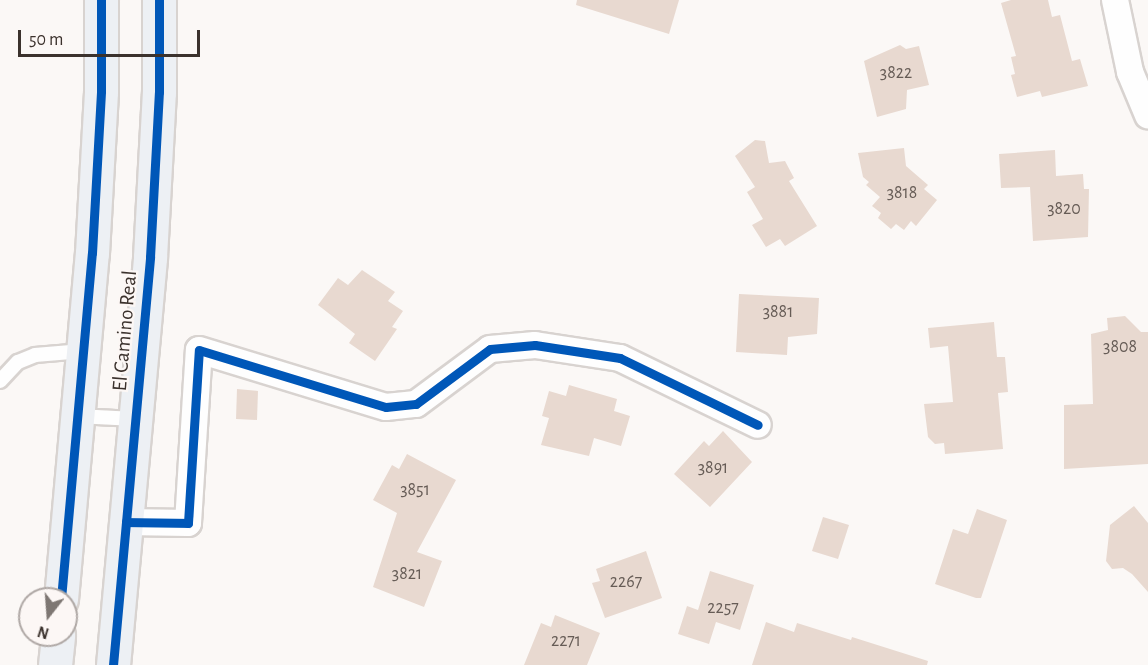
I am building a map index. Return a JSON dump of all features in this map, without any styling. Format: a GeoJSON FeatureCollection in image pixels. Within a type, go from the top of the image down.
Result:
{"type":"FeatureCollection","features":[{"type":"Feature","properties":{"kind":"main road","name":"El Camino Real"},"geometry":{"type":"LineString","coordinates":[[62,587],[83,351],[101,91],[101,0]]}},
{"type":"Feature","properties":{"kind":"main road","name":"El Camino Real"},"geometry":{"type":"LineString","coordinates":[[113,665],[135,420],[159,104],[159,0]]}},
{"type":"Feature","properties":{"kind":"main road"},"geometry":{"type":"LineString","coordinates":[[55,665],[57,647]]}},
{"type":"Feature","properties":{"kind":"street"},"geometry":{"type":"LineString","coordinates":[[1115,0],[1130,72],[1148,115]]}},
{"type":"Feature","properties":{"kind":"street"},"geometry":{"type":"LineString","coordinates":[[126,522],[188,523],[199,350],[386,407],[416,404],[490,349],[535,345],[620,358],[758,425]]}},
{"type":"Feature","properties":{"kind":"lane"},"geometry":{"type":"LineString","coordinates":[[0,381],[18,362],[34,355],[83,351]]}},
{"type":"Feature","properties":{"kind":"lane"},"geometry":{"type":"LineString","coordinates":[[77,416],[135,420]]}},
{"type":"Feature","properties":{"kind":"building"},"geometry":{"type":"Polygon","coordinates":[[[577,0],[679,0],[669,34],[576,5],[577,0]]]}},
{"type":"Feature","properties":{"kind":"building"},"geometry":{"type":"Polygon","coordinates":[[[1011,0],[1048,0],[1052,17],[1060,15],[1072,61],[1080,59],[1088,86],[1042,97],[1040,91],[1017,97],[1011,75],[1015,74],[1011,57],[1016,56],[1001,3],[1011,0]]]}},
{"type":"Feature","properties":{"kind":"building"},"geometry":{"type":"Polygon","coordinates":[[[900,45],[906,49],[919,46],[929,85],[907,90],[906,109],[877,117],[864,61],[900,45]]]}},
{"type":"Feature","properties":{"kind":"building"},"geometry":{"type":"Polygon","coordinates":[[[755,140],[765,141],[769,163],[785,161],[794,178],[789,181],[817,226],[785,246],[780,239],[766,247],[752,225],[763,219],[747,192],[755,187],[735,156],[755,140]]]}},
{"type":"Feature","properties":{"kind":"building"},"geometry":{"type":"Polygon","coordinates":[[[904,148],[906,166],[928,185],[924,189],[937,200],[916,226],[911,221],[904,230],[896,224],[891,229],[878,218],[881,213],[872,206],[880,197],[866,185],[869,182],[863,177],[858,153],[904,148]]]}},
{"type":"Feature","properties":{"kind":"building"},"geometry":{"type":"Polygon","coordinates":[[[1055,150],[1056,176],[1083,174],[1084,189],[1089,189],[1088,237],[1033,241],[1030,187],[1001,188],[999,154],[1055,150]]]}},
{"type":"Feature","properties":{"kind":"building"},"geometry":{"type":"Polygon","coordinates":[[[362,270],[395,292],[388,301],[403,311],[392,327],[397,329],[375,361],[349,343],[355,334],[318,305],[338,278],[348,285],[362,270]]]}},
{"type":"Feature","properties":{"kind":"building"},"geometry":{"type":"Polygon","coordinates":[[[739,294],[819,298],[817,334],[788,337],[787,355],[736,352],[739,294]]]}},
{"type":"Feature","properties":{"kind":"building"},"geometry":{"type":"Polygon","coordinates":[[[1125,316],[1141,332],[1148,332],[1148,464],[1064,469],[1064,405],[1093,404],[1091,334],[1108,330],[1107,318],[1125,316]]]}},
{"type":"Feature","properties":{"kind":"building"},"geometry":{"type":"Polygon","coordinates":[[[994,322],[997,357],[1005,357],[1008,392],[998,393],[1003,449],[945,454],[944,443],[935,444],[928,437],[924,404],[953,402],[948,346],[930,348],[928,328],[994,322]]]}},
{"type":"Feature","properties":{"kind":"building"},"geometry":{"type":"Polygon","coordinates":[[[569,385],[617,399],[614,411],[630,416],[621,446],[594,438],[589,456],[541,445],[549,418],[542,416],[549,391],[566,396],[569,385]]]}},
{"type":"Feature","properties":{"kind":"building"},"geometry":{"type":"Polygon","coordinates":[[[237,389],[258,391],[257,420],[236,419],[237,389]]]}},
{"type":"Feature","properties":{"kind":"building"},"geometry":{"type":"Polygon","coordinates":[[[723,431],[752,462],[710,507],[674,474],[704,441],[709,446],[723,431]]]}},
{"type":"Feature","properties":{"kind":"building"},"geometry":{"type":"Polygon","coordinates":[[[407,454],[456,480],[417,552],[442,561],[424,607],[373,587],[397,513],[373,500],[392,465],[399,469],[407,454]]]}},
{"type":"Feature","properties":{"kind":"building"},"geometry":{"type":"Polygon","coordinates":[[[1134,506],[1148,523],[1148,592],[1132,574],[1123,568],[1112,569],[1106,561],[1110,525],[1134,506]]]}},
{"type":"Feature","properties":{"kind":"building"},"geometry":{"type":"Polygon","coordinates":[[[977,509],[1007,520],[981,598],[935,584],[953,529],[968,534],[977,509]]]}},
{"type":"Feature","properties":{"kind":"building"},"geometry":{"type":"Polygon","coordinates":[[[823,517],[849,525],[838,559],[812,551],[823,517]]]}},
{"type":"Feature","properties":{"kind":"building"},"geometry":{"type":"Polygon","coordinates":[[[646,551],[662,598],[605,618],[592,583],[600,581],[596,569],[646,551]]]}},
{"type":"Feature","properties":{"kind":"building"},"geometry":{"type":"Polygon","coordinates":[[[710,571],[754,585],[740,630],[716,622],[709,644],[678,634],[687,606],[698,610],[710,571]]]}},
{"type":"Feature","properties":{"kind":"building"},"geometry":{"type":"Polygon","coordinates":[[[555,615],[600,633],[587,665],[524,665],[541,623],[551,627],[555,615]]]}},
{"type":"Feature","properties":{"kind":"building"},"geometry":{"type":"Polygon","coordinates":[[[766,622],[794,632],[797,623],[851,640],[852,637],[928,661],[927,665],[752,665],[766,622]]]}},
{"type":"Feature","properties":{"kind":"cycle path"},"geometry":{"type":"LineString","coordinates":[[62,587],[92,253],[101,91],[101,0]]}},
{"type":"Feature","properties":{"kind":"cycle path"},"geometry":{"type":"LineString","coordinates":[[113,665],[150,257],[159,92],[159,0]]}},
{"type":"Feature","properties":{"kind":"cycle path"},"geometry":{"type":"LineString","coordinates":[[126,522],[188,523],[199,350],[386,407],[416,404],[490,349],[535,345],[620,358],[758,425]]}}]}
